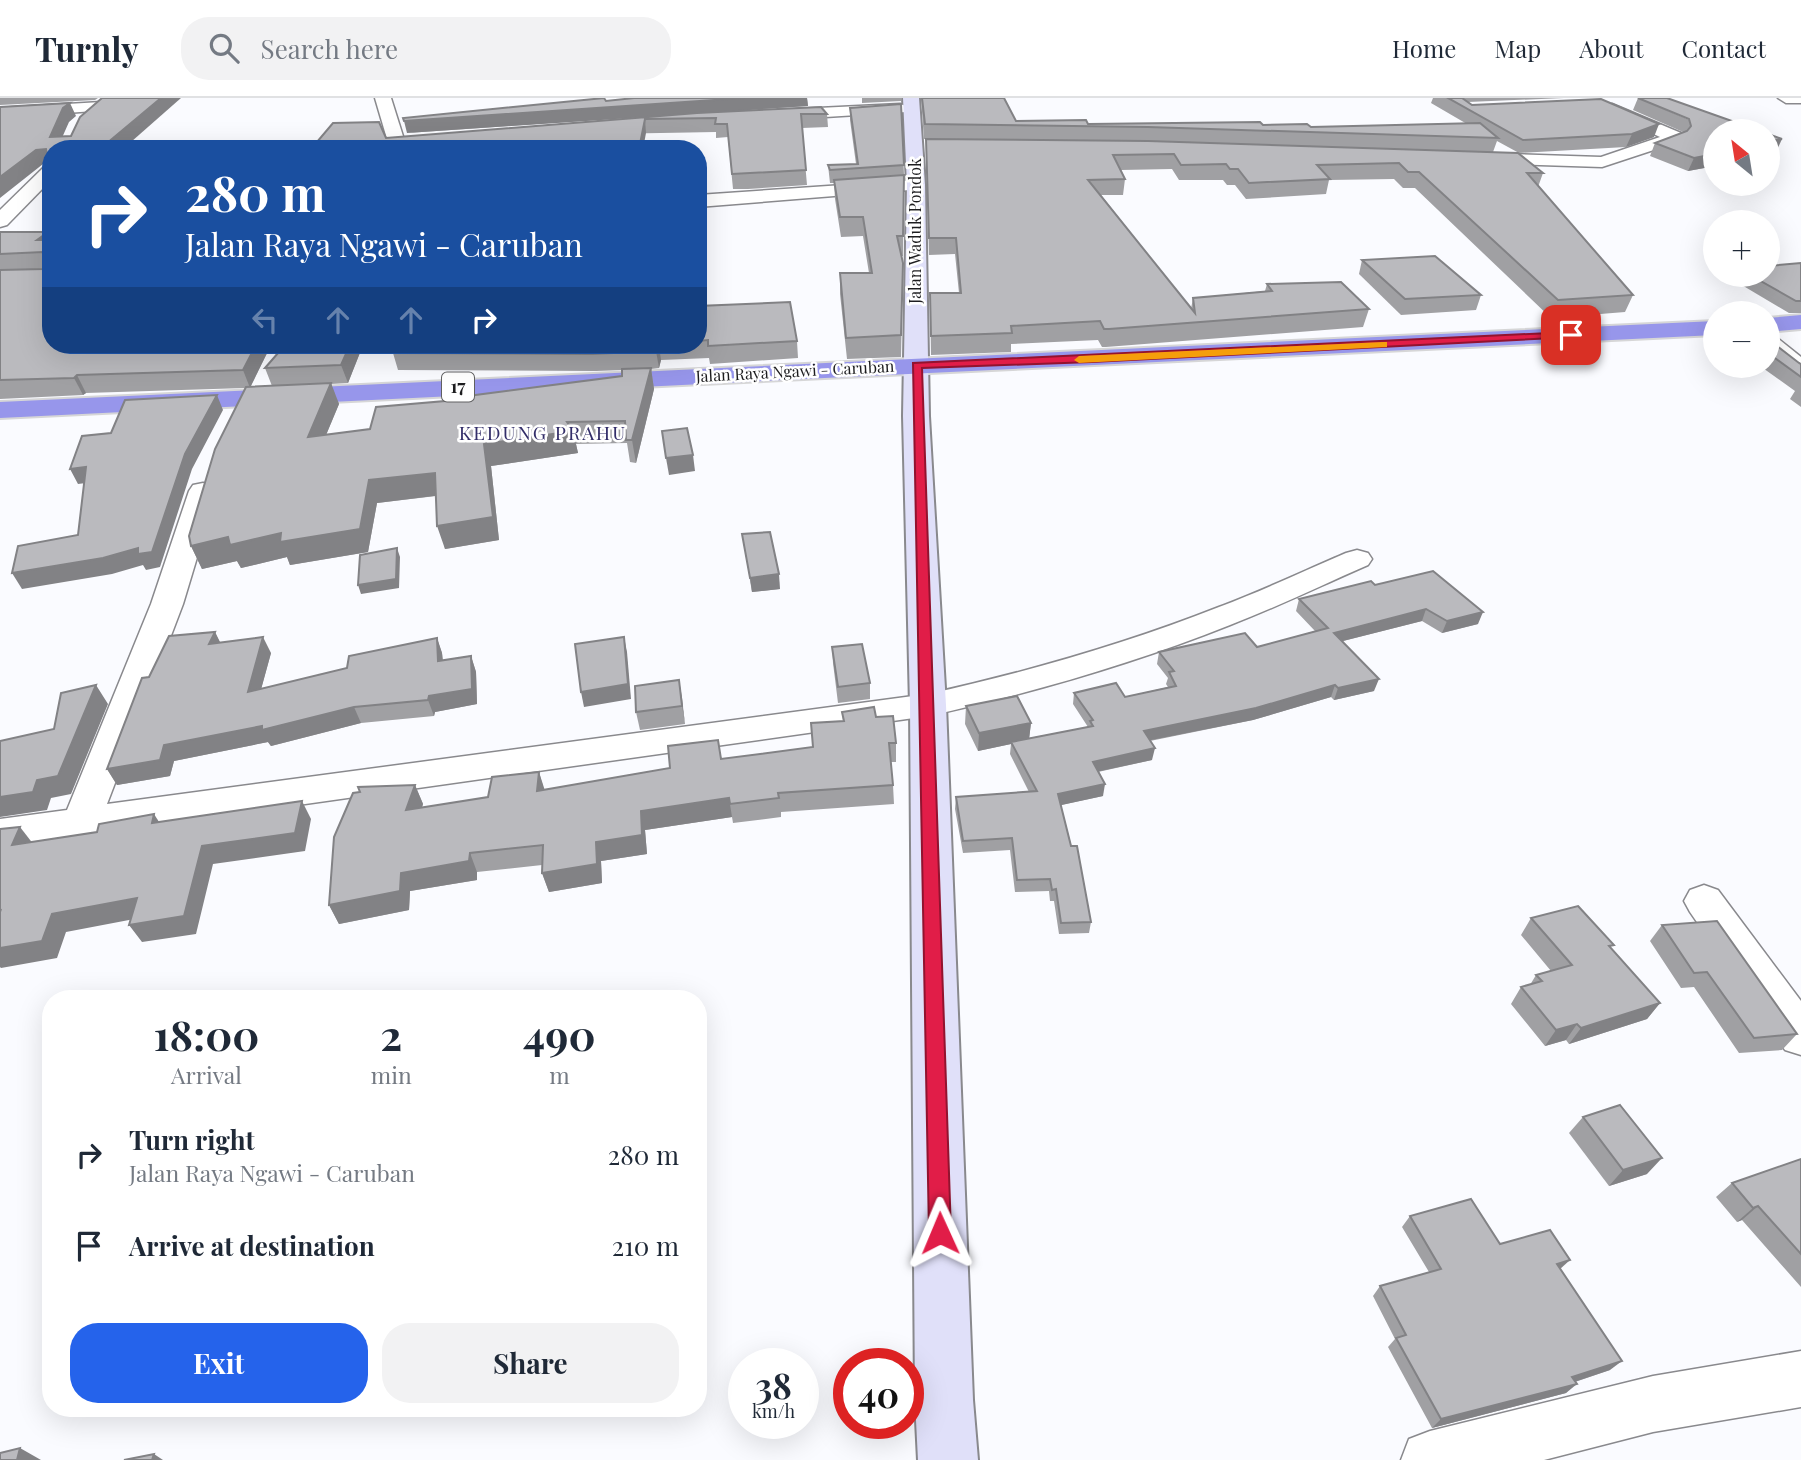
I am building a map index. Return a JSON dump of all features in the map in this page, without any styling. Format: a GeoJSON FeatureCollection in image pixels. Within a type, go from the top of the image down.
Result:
{"type":"FeatureCollection","features":[{"type":"Feature","properties":{"kind":"highway"},"geometry":{"type":"LineString","coordinates":[[1780,324],[1801,322]]}},
{"type":"Feature","properties":{"kind":"highway","name":"Jalan Raya Ngawi - Caruban"},"geometry":{"type":"LineString","coordinates":[[0,410],[1703,329]]}},
{"type":"Feature","properties":{"kind":"street"},"geometry":{"type":"LineString","coordinates":[[383,98],[401,140]]}},
{"type":"Feature","properties":{"kind":"street"},"geometry":{"type":"LineString","coordinates":[[1786,98],[1801,99]]}},
{"type":"Feature","properties":{"kind":"street"},"geometry":{"type":"LineString","coordinates":[[0,113],[105,102]]}},
{"type":"Feature","properties":{"kind":"street"},"geometry":{"type":"LineString","coordinates":[[77,127],[105,102]]}},
{"type":"Feature","properties":{"kind":"street"},"geometry":{"type":"LineString","coordinates":[[762,116],[912,103]]}},
{"type":"Feature","properties":{"kind":"street","name":"Jalan Waduk Pondok"},"geometry":{"type":"LineString","coordinates":[[912,103],[921,146],[916,185],[916,365],[923,626],[928,705],[944,1400],[948,1460]]}},
{"type":"Feature","properties":{"kind":"street"},"geometry":{"type":"LineString","coordinates":[[1464,158],[1602,162],[1675,136],[1594,104]]}},
{"type":"Feature","properties":{"kind":"street"},"geometry":{"type":"LineString","coordinates":[[0,221],[42,179]]}},
{"type":"Feature","properties":{"kind":"street"},"geometry":{"type":"LineString","coordinates":[[707,200],[916,185]]}},
{"type":"Feature","properties":{"kind":"street"},"geometry":{"type":"LineString","coordinates":[[0,203],[21,201]]}},
{"type":"Feature","properties":{"kind":"street"},"geometry":{"type":"LineString","coordinates":[[1780,352],[1801,369]]}},
{"type":"Feature","properties":{"kind":"street"},"geometry":{"type":"LineString","coordinates":[[81,822],[167,604],[221,446],[244,397]]}},
{"type":"Feature","properties":{"kind":"street"},"geometry":{"type":"LineString","coordinates":[[0,833],[928,705],[967,697],[1095,661],[1217,619],[1357,559]]}},
{"type":"Feature","properties":{"kind":"street"},"geometry":{"type":"LineString","coordinates":[[1704,901],[1801,1037]]}},
{"type":"Feature","properties":{"kind":"street"},"geometry":{"type":"LineString","coordinates":[[1430,1460],[1653,1404],[1801,1379]]}},
{"type":"Feature","properties":{"kind":"building"},"geometry":{"type":"Polygon","coordinates":[[[102,98],[161,98],[111,140],[42,140],[42,149],[36,150],[0,177],[0,107],[70,103],[63,108],[50,137],[71,136],[80,117],[102,98]]]}},
{"type":"Feature","properties":{"kind":"building"},"geometry":{"type":"Polygon","coordinates":[[[604,98],[606,101],[634,98],[744,98],[404,121],[403,118],[604,98]]]}},
{"type":"Feature","properties":{"kind":"building"},"geometry":{"type":"Polygon","coordinates":[[[922,98],[1004,98],[1016,121],[1086,120],[1088,124],[1260,122],[1263,125],[1307,124],[1311,127],[1480,123],[1498,138],[1148,127],[925,124],[922,98]]]}},
{"type":"Feature","properties":{"kind":"building"},"geometry":{"type":"Polygon","coordinates":[[[1448,98],[1462,98],[1472,105],[1601,99],[1659,124],[1632,134],[1523,140],[1448,98]]]}},
{"type":"Feature","properties":{"kind":"building"},"geometry":{"type":"Polygon","coordinates":[[[1638,98],[1667,98],[1726,119],[1703,119],[1703,156],[1694,158],[1655,143],[1687,131],[1691,126],[1689,119],[1638,98]]]}},
{"type":"Feature","properties":{"kind":"building"},"geometry":{"type":"Polygon","coordinates":[[[901,104],[904,165],[830,170],[828,165],[858,164],[850,108],[901,104]]]}},
{"type":"Feature","properties":{"kind":"building"},"geometry":{"type":"Polygon","coordinates":[[[821,107],[827,114],[801,114],[806,170],[732,174],[727,124],[715,124],[716,118],[645,119],[641,140],[319,140],[333,123],[379,122],[386,138],[697,113],[821,107]]]}},
{"type":"Feature","properties":{"kind":"building"},"geometry":{"type":"Polygon","coordinates":[[[926,139],[1148,141],[1518,153],[1543,173],[1527,173],[1633,295],[1558,300],[1419,172],[1408,172],[1399,163],[1317,165],[1330,179],[1249,183],[1238,169],[1230,169],[1226,164],[1181,165],[1174,154],[1113,155],[1125,179],[1088,180],[1195,313],[1193,298],[1272,291],[1267,284],[1341,282],[1369,309],[1109,329],[1104,329],[1100,321],[1011,326],[1012,333],[931,336],[930,293],[961,293],[956,238],[929,238],[926,139]]]}},
{"type":"Feature","properties":{"kind":"building"},"geometry":{"type":"Polygon","coordinates":[[[904,175],[903,236],[897,236],[903,263],[901,335],[846,338],[840,273],[872,273],[863,217],[840,217],[834,180],[904,175]]]}},
{"type":"Feature","properties":{"kind":"building"},"geometry":{"type":"Polygon","coordinates":[[[0,232],[42,232],[42,236],[37,240],[42,240],[42,252],[0,254],[0,232]]]}},
{"type":"Feature","properties":{"kind":"building"},"geometry":{"type":"Polygon","coordinates":[[[1435,256],[1481,295],[1405,299],[1362,260],[1435,256]]]}},
{"type":"Feature","properties":{"kind":"building"},"geometry":{"type":"Polygon","coordinates":[[[1801,263],[1801,301],[1796,301],[1771,287],[1780,287],[1780,265],[1801,263]]]}},
{"type":"Feature","properties":{"kind":"building"},"geometry":{"type":"Polygon","coordinates":[[[42,269],[42,354],[251,354],[243,370],[0,380],[0,270],[42,269]]]}},
{"type":"Feature","properties":{"kind":"building"},"geometry":{"type":"Polygon","coordinates":[[[790,302],[797,341],[708,346],[707,306],[790,302]]]}},
{"type":"Feature","properties":{"kind":"building"},"geometry":{"type":"Polygon","coordinates":[[[1780,348],[1801,364],[1801,377],[1780,362],[1780,348]]]}},
{"type":"Feature","properties":{"kind":"building"},"geometry":{"type":"Polygon","coordinates":[[[277,354],[346,354],[341,365],[265,368],[277,354]]]}},
{"type":"Feature","properties":{"kind":"building"},"geometry":{"type":"Polygon","coordinates":[[[651,368],[632,440],[626,440],[625,421],[567,422],[573,431],[484,444],[493,517],[437,526],[435,473],[369,480],[360,529],[280,542],[281,533],[230,545],[228,537],[191,546],[189,536],[215,449],[246,387],[331,383],[308,437],[370,429],[376,407],[445,401],[622,376],[622,369],[651,368]]]}},
{"type":"Feature","properties":{"kind":"building"},"geometry":{"type":"Polygon","coordinates":[[[217,395],[185,454],[152,552],[138,554],[138,548],[103,558],[12,573],[18,546],[78,535],[86,467],[70,469],[82,436],[111,433],[125,400],[217,395]]]}},
{"type":"Feature","properties":{"kind":"building"},"geometry":{"type":"Polygon","coordinates":[[[687,428],[693,455],[666,458],[662,431],[687,428]]]}},
{"type":"Feature","properties":{"kind":"building"},"geometry":{"type":"Polygon","coordinates":[[[770,532],[779,574],[750,578],[742,534],[770,532]]]}},
{"type":"Feature","properties":{"kind":"building"},"geometry":{"type":"Polygon","coordinates":[[[397,548],[396,579],[358,585],[360,555],[397,548]]]}},
{"type":"Feature","properties":{"kind":"building"},"geometry":{"type":"Polygon","coordinates":[[[1433,571],[1483,612],[1447,621],[1426,609],[1334,633],[1379,679],[1338,688],[1335,685],[1256,708],[1144,731],[1155,748],[1093,762],[1105,784],[1058,794],[1071,846],[1077,846],[1091,922],[1061,923],[1056,889],[1052,890],[1050,879],[1017,880],[1012,838],[963,841],[956,797],[1037,791],[1011,742],[1093,726],[1090,721],[1093,720],[1074,693],[1116,683],[1125,697],[1176,686],[1169,672],[1174,671],[1159,652],[1245,633],[1257,647],[1328,628],[1299,599],[1371,581],[1375,585],[1433,571]]]}},
{"type":"Feature","properties":{"kind":"building"},"geometry":{"type":"Polygon","coordinates":[[[215,632],[209,644],[263,637],[248,692],[347,668],[349,656],[437,638],[438,661],[471,656],[472,689],[429,696],[428,700],[354,707],[262,730],[262,726],[164,745],[160,760],[107,769],[142,678],[149,677],[169,636],[215,632]]]}},
{"type":"Feature","properties":{"kind":"building"},"geometry":{"type":"Polygon","coordinates":[[[624,637],[628,684],[581,692],[575,644],[624,637]]]}},
{"type":"Feature","properties":{"kind":"building"},"geometry":{"type":"Polygon","coordinates":[[[862,644],[870,683],[838,687],[832,647],[862,644]]]}},
{"type":"Feature","properties":{"kind":"building"},"geometry":{"type":"Polygon","coordinates":[[[679,680],[682,706],[636,712],[635,686],[679,680]]]}},
{"type":"Feature","properties":{"kind":"building"},"geometry":{"type":"Polygon","coordinates":[[[96,685],[58,776],[37,780],[33,792],[0,797],[0,741],[54,729],[61,693],[96,685]]]}},
{"type":"Feature","properties":{"kind":"building"},"geometry":{"type":"Polygon","coordinates":[[[1017,696],[1031,723],[979,733],[966,706],[1017,696]]]}},
{"type":"Feature","properties":{"kind":"building"},"geometry":{"type":"Polygon","coordinates":[[[874,707],[876,717],[893,716],[896,743],[889,743],[893,785],[778,793],[779,798],[730,804],[729,798],[641,811],[642,835],[596,842],[597,864],[542,873],[543,845],[470,853],[469,861],[401,873],[400,891],[329,905],[334,837],[353,793],[360,792],[358,787],[415,785],[406,810],[488,797],[492,777],[539,772],[537,791],[670,768],[668,746],[718,740],[721,759],[813,747],[811,723],[844,721],[842,712],[874,707]]]}},
{"type":"Feature","properties":{"kind":"building"},"geometry":{"type":"Polygon","coordinates":[[[302,801],[295,833],[202,846],[184,916],[129,925],[137,898],[52,914],[42,941],[0,948],[0,829],[20,827],[12,845],[97,832],[99,824],[154,814],[152,823],[302,801]]]}},
{"type":"Feature","properties":{"kind":"building"},"geometry":{"type":"Polygon","coordinates":[[[1578,906],[1614,945],[1609,946],[1660,1003],[1581,1028],[1577,1024],[1556,1030],[1521,987],[1542,981],[1536,975],[1572,965],[1531,918],[1578,906]]]}},
{"type":"Feature","properties":{"kind":"building"},"geometry":{"type":"Polygon","coordinates":[[[1717,921],[1797,1034],[1754,1038],[1707,972],[1694,973],[1662,925],[1717,921]]]}},
{"type":"Feature","properties":{"kind":"building"},"geometry":{"type":"Polygon","coordinates":[[[1620,1105],[1662,1158],[1623,1170],[1583,1117],[1620,1105]]]}},
{"type":"Feature","properties":{"kind":"building"},"geometry":{"type":"Polygon","coordinates":[[[1801,1159],[1801,1254],[1758,1206],[1753,1208],[1732,1183],[1801,1159]]]}},
{"type":"Feature","properties":{"kind":"building"},"geometry":{"type":"Polygon","coordinates":[[[1471,1199],[1500,1244],[1550,1230],[1570,1260],[1557,1264],[1622,1361],[1572,1377],[1577,1384],[1441,1419],[1396,1338],[1406,1335],[1380,1286],[1441,1269],[1410,1216],[1471,1199]]]}},
{"type":"Feature","properties":{"kind":"building"},"geometry":{"type":"Polygon","coordinates":[[[20,1448],[17,1460],[0,1460],[0,1453],[20,1448]]]}},
{"type":"Feature","properties":{"kind":"building"},"geometry":{"type":"Polygon","coordinates":[[[154,1454],[152,1460],[124,1460],[154,1454]]]}},
{"type":"Feature","properties":{"kind":"slow traffic"},"geometry":{"type":"LineString","coordinates":[[1079,360],[1383,345]]}},
{"type":"Feature","properties":{"kind":"district","name":"KEDUNG PRAHU"},"geometry":{"type":"Point","coordinates":[543,433]}},
{"type":"Feature","properties":{"kind":"route"},"geometry":{"type":"LineString","coordinates":[[940,1233],[928,705],[923,626],[916,365],[1571,335]]}}]}
